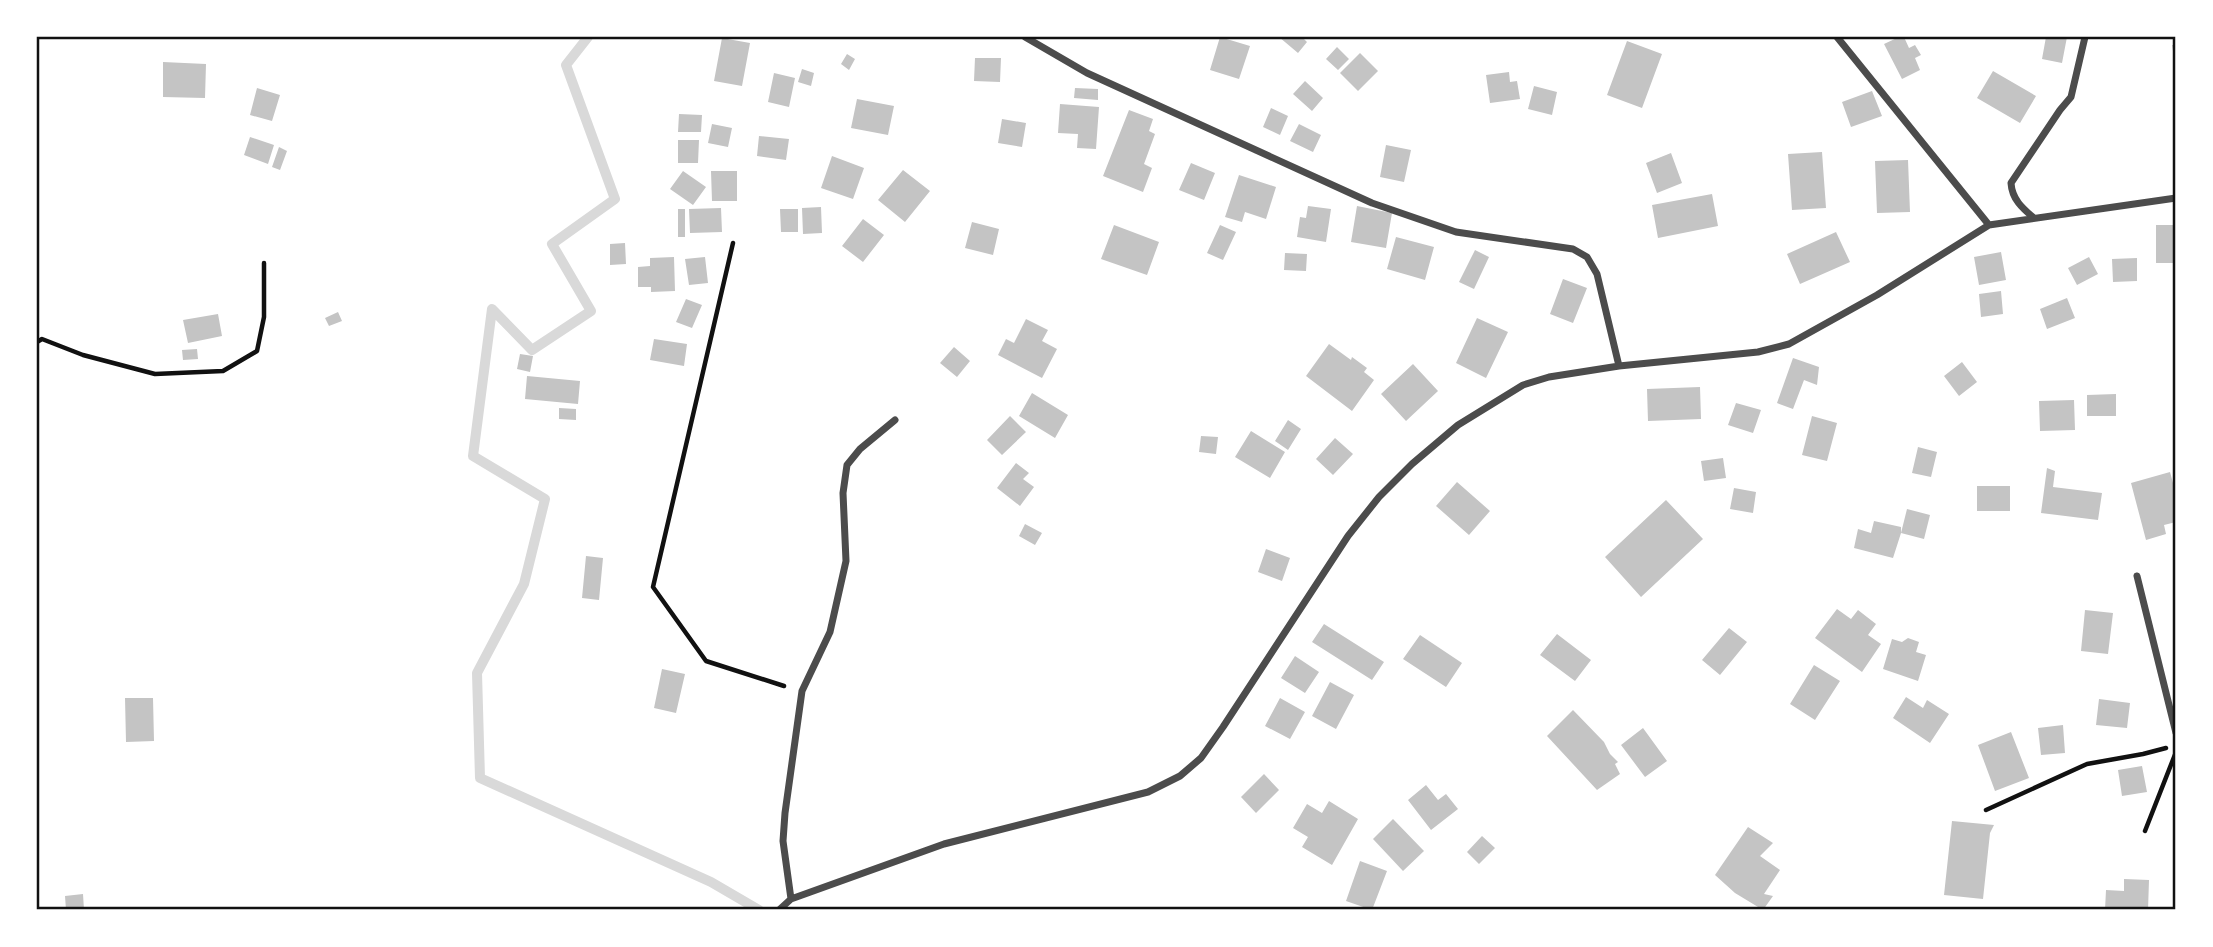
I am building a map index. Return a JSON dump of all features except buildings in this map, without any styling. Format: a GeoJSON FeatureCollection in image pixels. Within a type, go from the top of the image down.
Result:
{"type":"FeatureCollection","features":[{"type":"Feature","properties":{"kind":"street"},"geometry":{"type":"LineString","coordinates":[[1025,37],[1087,73],[1372,203],[1456,232],[1573,249],[1592,263],[1597,274],[1619,366]]}},
{"type":"Feature","properties":{"kind":"street"},"geometry":{"type":"LineString","coordinates":[[1837,37],[1989,225]]}},
{"type":"Feature","properties":{"kind":"street"},"geometry":{"type":"LineString","coordinates":[[2034,218],[2011,194],[2011,183],[2071,97],[2085,37]]}},
{"type":"Feature","properties":{"kind":"street"},"geometry":{"type":"LineString","coordinates":[[779,910],[791,900],[944,844],[1148,792],[1180,776],[1201,758],[1348,537],[1379,497],[1412,464],[1458,425],[1523,384],[1619,366],[1758,352],[1789,344],[1877,295],[1989,225],[2176,198]]}},
{"type":"Feature","properties":{"kind":"street"},"geometry":{"type":"LineString","coordinates":[[791,900],[784,853],[785,813],[802,691],[830,632],[846,561],[843,493],[848,465],[860,449],[895,420]]}},
{"type":"Feature","properties":{"kind":"street"},"geometry":{"type":"LineString","coordinates":[[2137,576],[2176,733]]}},
{"type":"Feature","properties":{"kind":"path"},"geometry":{"type":"LineString","coordinates":[[733,243],[653,587],[706,662],[802,691]]}},
{"type":"Feature","properties":{"kind":"path"},"geometry":{"type":"LineString","coordinates":[[38,339],[83,355],[155,374],[222,371],[257,351],[264,317],[264,263]]}},
{"type":"Feature","properties":{"kind":"path"},"geometry":{"type":"LineString","coordinates":[[1986,810],[2087,764],[2176,745]]}},
{"type":"Feature","properties":{"kind":"path"},"geometry":{"type":"LineString","coordinates":[[2145,831],[2176,751]]}},
{"type":"Feature","properties":{"kind":"waterway"},"geometry":{"type":"LineString","coordinates":[[588,37],[566,65],[615,199],[552,244],[591,311],[532,350],[492,309],[473,456],[545,499],[524,584],[477,673],[480,778],[711,882],[759,910]]}}]}
